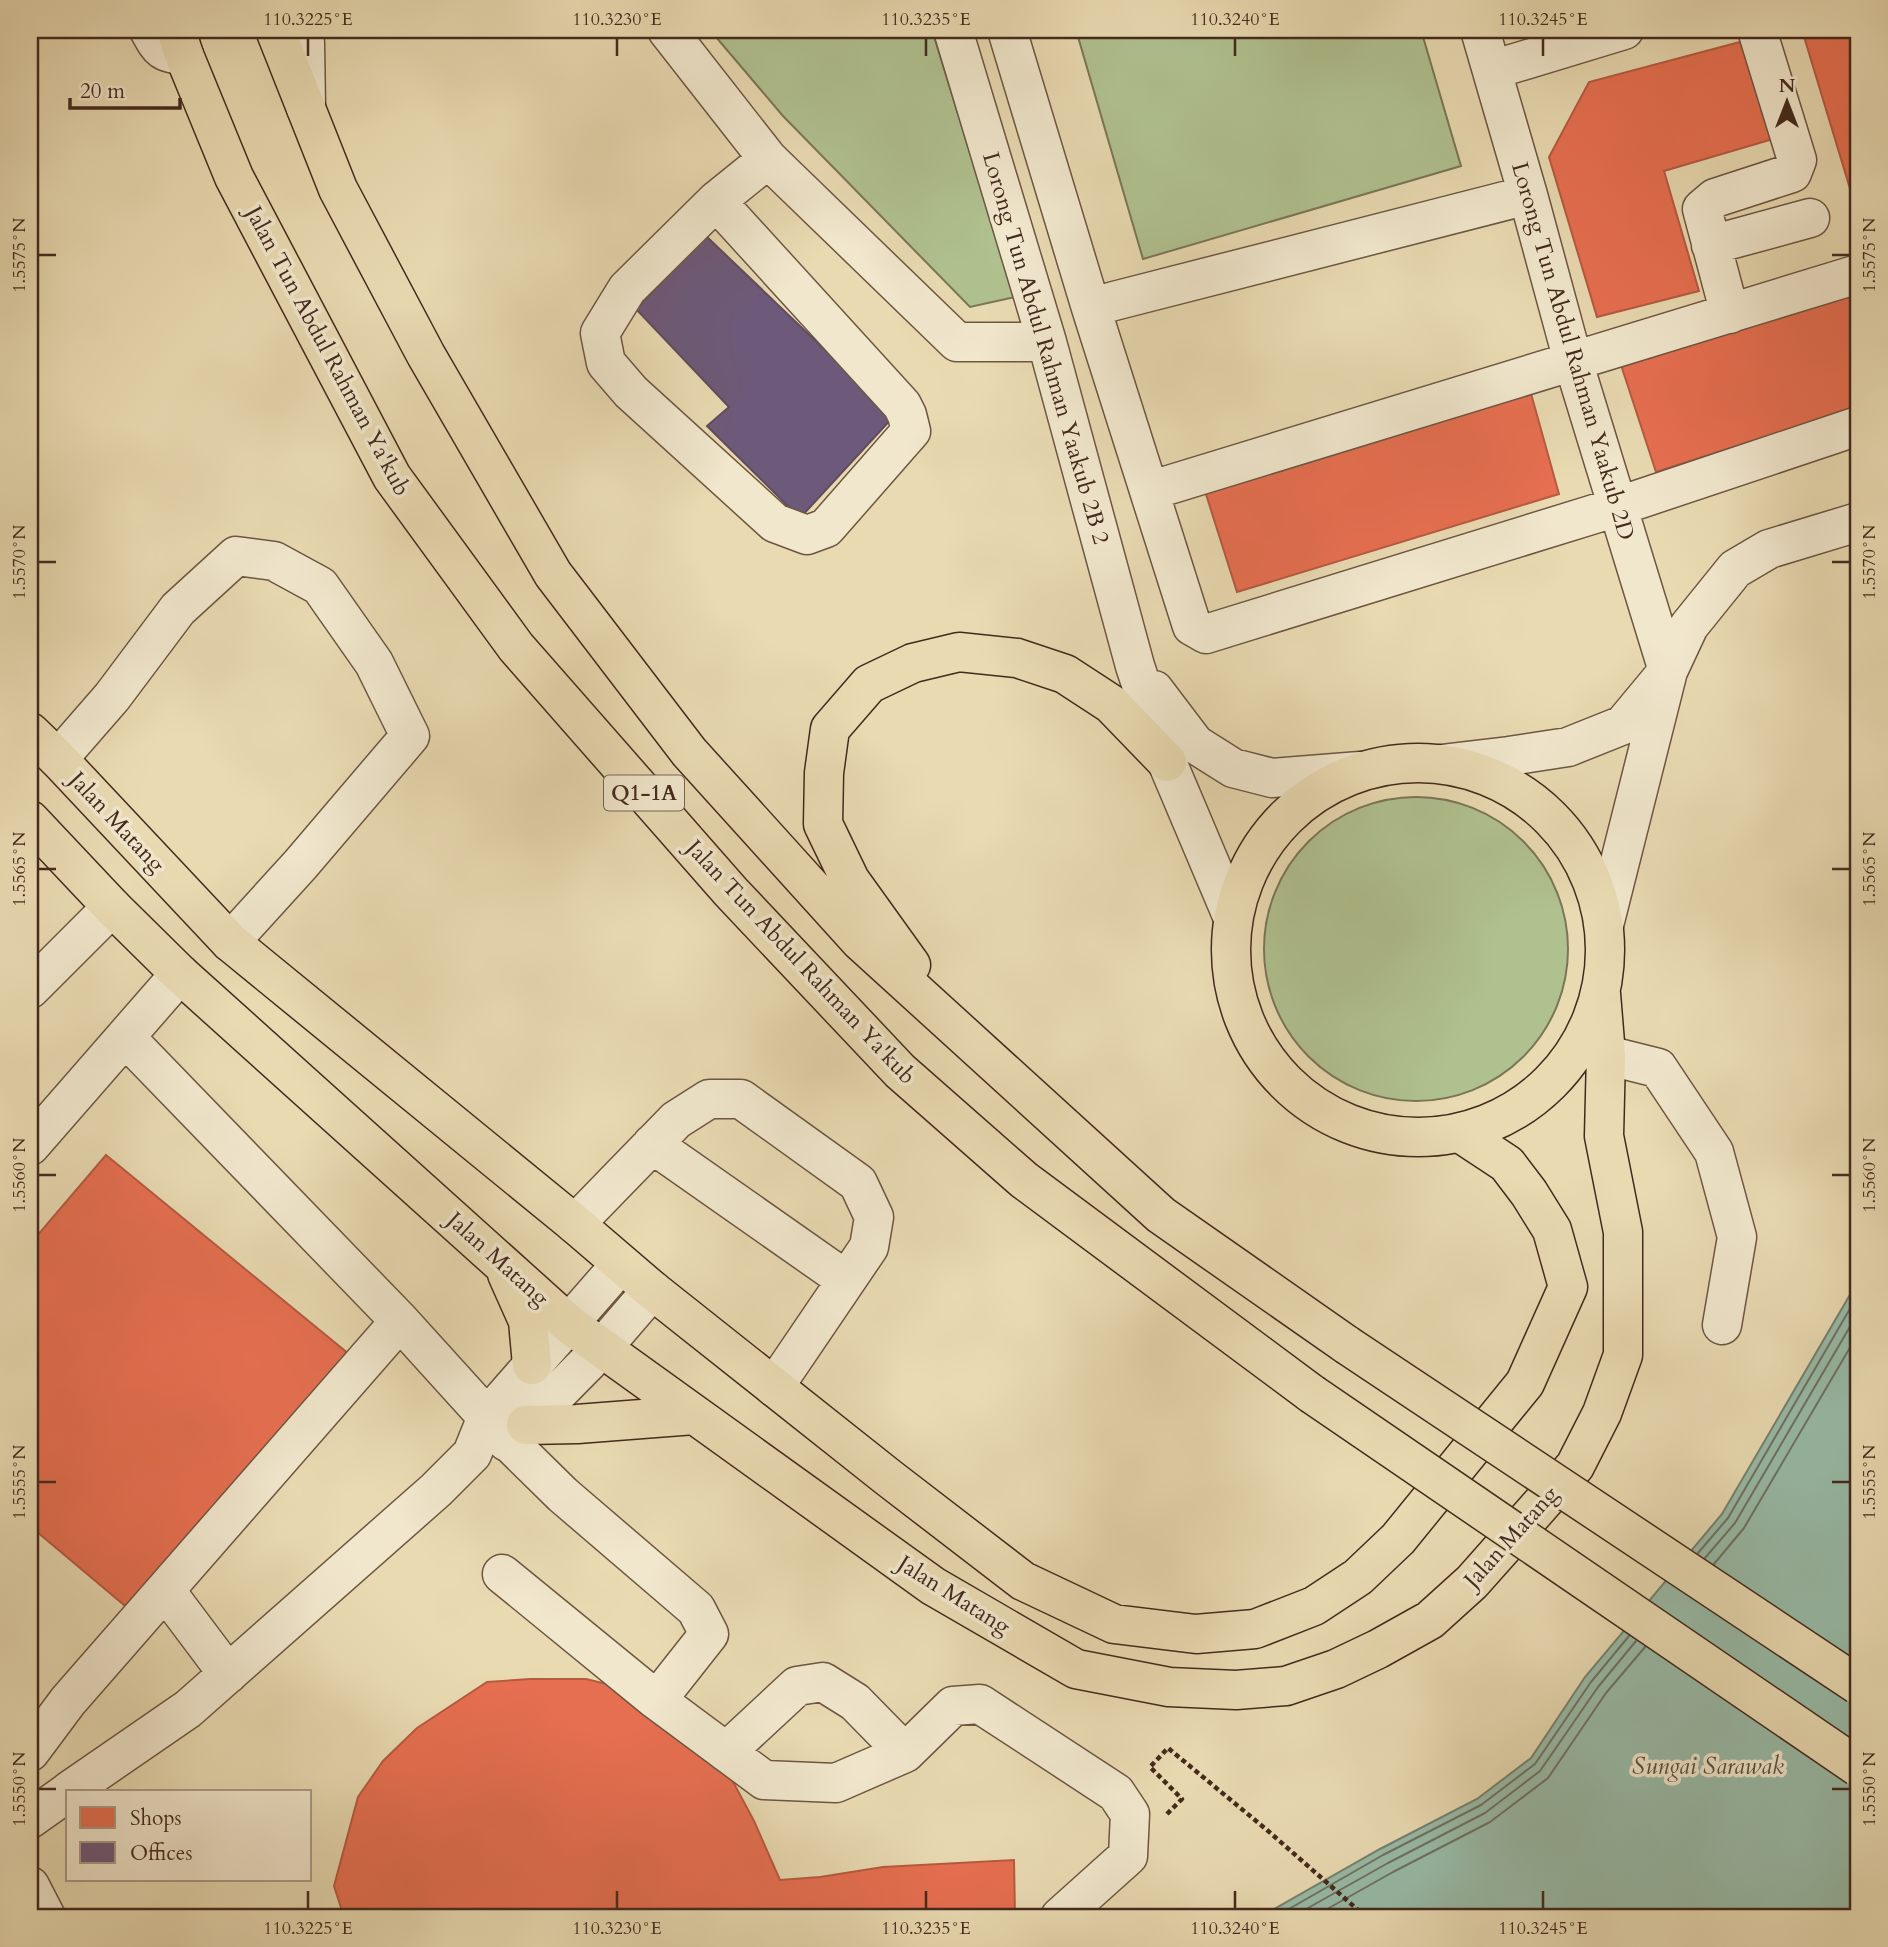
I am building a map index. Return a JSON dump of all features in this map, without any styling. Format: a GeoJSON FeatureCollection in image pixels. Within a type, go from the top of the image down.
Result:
{"type":"FeatureCollection","features":[{"type":"Feature","properties":{"kind":"main road"},"geometry":{"type":"LineString","coordinates":[[275,30],[338,189],[426,355],[553,574],[689,752],[860,941],[1161,1215],[1347,1345],[1858,1685]]}},
{"type":"Feature","properties":{"kind":"main road","name":"Jalan Tun Abdul Rahman Ya'kub"},"geometry":{"type":"LineString","coordinates":[[180,43],[234,177],[392,477],[516,647],[731,892],[900,1071],[1024,1180],[1312,1394],[1858,1767]]}},
{"type":"Feature","properties":{"kind":"main road"},"geometry":{"type":"LineString","coordinates":[[957,1030],[850,880],[823,824],[824,773],[830,729],[869,684],[914,663],[959,652],[1017,658],[1065,674],[1111,704],[1167,762]]}},
{"type":"Feature","properties":{"kind":"main road","name":"Jalan Matang"},"geometry":{"type":"LineString","coordinates":[[30,732],[230,942],[652,1290],[889,1479],[1023,1581],[1114,1624],[1196,1634],[1255,1629],[1314,1606],[1358,1577],[1398,1539],[1525,1383],[1568,1287],[1552,1230],[1529,1193],[1507,1164],[1460,1133]]}},
{"type":"Feature","properties":{"kind":"main road"},"geometry":{"type":"LineString","coordinates":[[1404,764],[1441,764],[1478,773],[1509,785],[1537,806],[1562,830],[1583,858],[1596,887],[1604,925],[1606,958],[1601,995],[1572,1059],[1551,1082],[1528,1101],[1496,1120],[1460,1133],[1423,1138],[1384,1136],[1350,1125],[1314,1107],[1285,1083],[1264,1056],[1249,1028],[1238,989],[1231,953],[1233,918],[1244,877],[1257,850],[1276,822],[1299,803],[1325,785],[1360,771],[1404,764]]}},
{"type":"Feature","properties":{"kind":"main road","name":"Jalan Matang"},"geometry":{"type":"LineString","coordinates":[[30,820],[180,974],[570,1325],[933,1586],[1076,1669],[1169,1687],[1236,1689],[1286,1686],[1336,1669],[1378,1649],[1430,1620],[1472,1582],[1575,1466],[1602,1413],[1623,1354],[1623,1232],[1604,1136],[1606,1055],[1601,995]]}},
{"type":"Feature","properties":{"kind":"main road"},"geometry":{"type":"LineString","coordinates":[[502,1263],[528,1321],[532,1365]]}},
{"type":"Feature","properties":{"kind":"main road"},"geometry":{"type":"LineString","coordinates":[[507,1428],[694,1415]]}},
{"type":"Feature","properties":{"kind":"street"},"geometry":{"type":"LineString","coordinates":[[149,30],[167,54],[180,43]]}},
{"type":"Feature","properties":{"kind":"street"},"geometry":{"type":"LineString","coordinates":[[303,30],[306,112]]}},
{"type":"Feature","properties":{"kind":"street"},"geometry":{"type":"LineString","coordinates":[[667,30],[768,159],[957,342],[1047,342]]}},
{"type":"Feature","properties":{"kind":"street","name":"Lorong Tun Abdul Rahman Yaakub 2B 2"},"geometry":{"type":"LineString","coordinates":[[953,30],[1047,342],[1135,666],[1167,762],[1233,918]]}},
{"type":"Feature","properties":{"kind":"street"},"geometry":{"type":"LineString","coordinates":[[1007,30],[1091,308],[1192,626],[1206,634],[1618,506],[1858,426]]}},
{"type":"Feature","properties":{"kind":"street","name":"Lorong Tun Abdul Rahman Yaakub 2D"},"geometry":{"type":"LineString","coordinates":[[1480,30],[1573,361],[1668,671]]}},
{"type":"Feature","properties":{"kind":"street"},"geometry":{"type":"LineString","coordinates":[[1492,70],[1624,30]]}},
{"type":"Feature","properties":{"kind":"street"},"geometry":{"type":"LineString","coordinates":[[1730,314],[1702,209],[1715,198],[1792,173],[1797,160],[1757,30]]}},
{"type":"Feature","properties":{"kind":"street"},"geometry":{"type":"LineString","coordinates":[[716,201],[902,405],[907,415],[911,431],[827,528],[807,535],[775,523],[631,392],[606,363],[600,333],[627,289],[716,201],[768,159]]}},
{"type":"Feature","properties":{"kind":"street"},"geometry":{"type":"LineString","coordinates":[[1091,308],[1528,195]]}},
{"type":"Feature","properties":{"kind":"street"},"geometry":{"type":"LineString","coordinates":[[1711,245],[1810,218]]}},
{"type":"Feature","properties":{"kind":"street"},"geometry":{"type":"LineString","coordinates":[[1149,491],[1858,274]]}},
{"type":"Feature","properties":{"kind":"street"},"geometry":{"type":"LineString","coordinates":[[1604,925],[1668,671],[1689,626],[1735,569],[1769,548],[1858,522]]}},
{"type":"Feature","properties":{"kind":"street"},"geometry":{"type":"LineString","coordinates":[[58,759],[112,697],[178,609],[236,556],[274,561],[320,586],[374,663],[410,736],[230,942]]}},
{"type":"Feature","properties":{"kind":"street"},"geometry":{"type":"LineString","coordinates":[[1135,666],[1195,744],[1233,768],[1272,778],[1360,771]]}},
{"type":"Feature","properties":{"kind":"street"},"geometry":{"type":"LineString","coordinates":[[1441,764],[1569,747],[1623,724],[1668,671]]}},
{"type":"Feature","properties":{"kind":"street"},"geometry":{"type":"LineString","coordinates":[[33,979],[112,907]]}},
{"type":"Feature","properties":{"kind":"street"},"geometry":{"type":"LineString","coordinates":[[30,1146],[180,974]]}},
{"type":"Feature","properties":{"kind":"street"},"geometry":{"type":"LineString","coordinates":[[125,1037],[507,1428],[563,1495],[696,1609],[709,1634],[655,1699]]}},
{"type":"Feature","properties":{"kind":"street"},"geometry":{"type":"LineString","coordinates":[[1606,1055],[1658,1068],[1714,1152],[1737,1237],[1722,1325]]}},
{"type":"Feature","properties":{"kind":"street"},"geometry":{"type":"LineString","coordinates":[[575,1224],[676,1120],[709,1099],[741,1099],[858,1183],[874,1217],[869,1247],[774,1387]]}},
{"type":"Feature","properties":{"kind":"street"},"geometry":{"type":"LineString","coordinates":[[652,1144],[846,1280]]}},
{"type":"Feature","properties":{"kind":"street"},"geometry":{"type":"LineString","coordinates":[[507,1428],[532,1365],[621,1264]]}},
{"type":"Feature","properties":{"kind":"street"},"geometry":{"type":"LineString","coordinates":[[72,1790],[188,1709],[436,1490],[472,1454],[602,1348],[652,1290]]}},
{"type":"Feature","properties":{"kind":"street"},"geometry":{"type":"LineString","coordinates":[[30,1752],[68,1700],[400,1321]]}},
{"type":"Feature","properties":{"kind":"street"},"geometry":{"type":"LineString","coordinates":[[502,1574],[655,1699],[764,1780],[836,1783],[905,1753],[953,1706],[980,1704],[1116,1793],[1130,1814],[1128,1856],[1060,1917]]}},
{"type":"Feature","properties":{"kind":"street"},"geometry":{"type":"LineString","coordinates":[[165,1590],[228,1674]]}},
{"type":"Feature","properties":{"kind":"street"},"geometry":{"type":"LineString","coordinates":[[726,1752],[797,1686],[823,1682],[855,1702],[905,1753]]}},
{"type":"Feature","properties":{"kind":"street"},"geometry":{"type":"LineString","coordinates":[[30,1819],[66,1794]]}},
{"type":"Feature","properties":{"kind":"street"},"geometry":{"type":"LineString","coordinates":[[30,1886],[46,1917]]}},
{"type":"Feature","properties":{"kind":"path"},"geometry":{"type":"LineString","coordinates":[[1128,1856],[1182,1799],[1150,1767],[1168,1748],[1366,1917]]}},
{"type":"Feature","properties":{"kind":"shaded area"},"geometry":{"type":"Polygon","coordinates":[[[710,30],[932,30],[1015,297],[970,307],[783,116],[710,30]]]}},
{"type":"Feature","properties":{"kind":"shaded area"},"geometry":{"type":"Polygon","coordinates":[[[1076,30],[1421,30],[1461,166],[1143,259],[1076,30]]]}},
{"type":"Feature","properties":{"kind":"shaded area"},"geometry":{"type":"Polygon","coordinates":[[[1401,797],[1431,797],[1460,803],[1488,815],[1513,831],[1534,852],[1550,877],[1562,905],[1568,949],[1566,979],[1557,1007],[1543,1034],[1524,1057],[1501,1076],[1474,1090],[1446,1099],[1401,1101],[1372,1095],[1344,1083],[1319,1067],[1298,1046],[1282,1021],[1270,993],[1264,964],[1264,934],[1270,905],[1282,877],[1298,852],[1319,831],[1344,815],[1372,803],[1401,797]]]}},
{"type":"Feature","properties":{"kind":"water","name":"Sungai Sarawak"},"geometry":{"type":"Polygon","coordinates":[[[1858,1281],[1858,1917],[1260,1917],[1380,1849],[1477,1799],[1531,1758],[1585,1677],[1722,1514],[1858,1281]]]}},
{"type":"Feature","properties":{"kind":"building: Shops"},"geometry":{"type":"Polygon","coordinates":[[[1802,30],[1858,30],[1858,215],[1802,30]]]}},
{"type":"Feature","properties":{"kind":"building: Shops"},"geometry":{"type":"Polygon","coordinates":[[[1751,39],[1780,137],[1664,171],[1699,291],[1597,317],[1549,157],[1589,82],[1751,39]]]}},
{"type":"Feature","properties":{"kind":"building: Shops"},"geometry":{"type":"Polygon","coordinates":[[[1858,293],[1858,407],[1656,472],[1621,365],[1858,293]]]}},
{"type":"Feature","properties":{"kind":"building: Shops"},"geometry":{"type":"Polygon","coordinates":[[[1530,390],[1559,494],[1237,592],[1204,488],[1530,390]]]}},
{"type":"Feature","properties":{"kind":"building: Shops"},"geometry":{"type":"Polygon","coordinates":[[[106,1155],[350,1355],[136,1615],[30,1526],[30,1244],[106,1155]]]}},
{"type":"Feature","properties":{"kind":"building: Shops"},"geometry":{"type":"Polygon","coordinates":[[[586,1679],[639,1692],[722,1761],[754,1821],[780,1880],[883,1867],[1014,1860],[1015,1917],[344,1917],[334,1886],[358,1797],[383,1761],[417,1728],[487,1682],[586,1679]]]}},
{"type":"Feature","properties":{"kind":"building: Offices"},"geometry":{"type":"Polygon","coordinates":[[[705,235],[894,416],[800,518],[707,426],[729,407],[636,309],[705,235]]]}}]}
